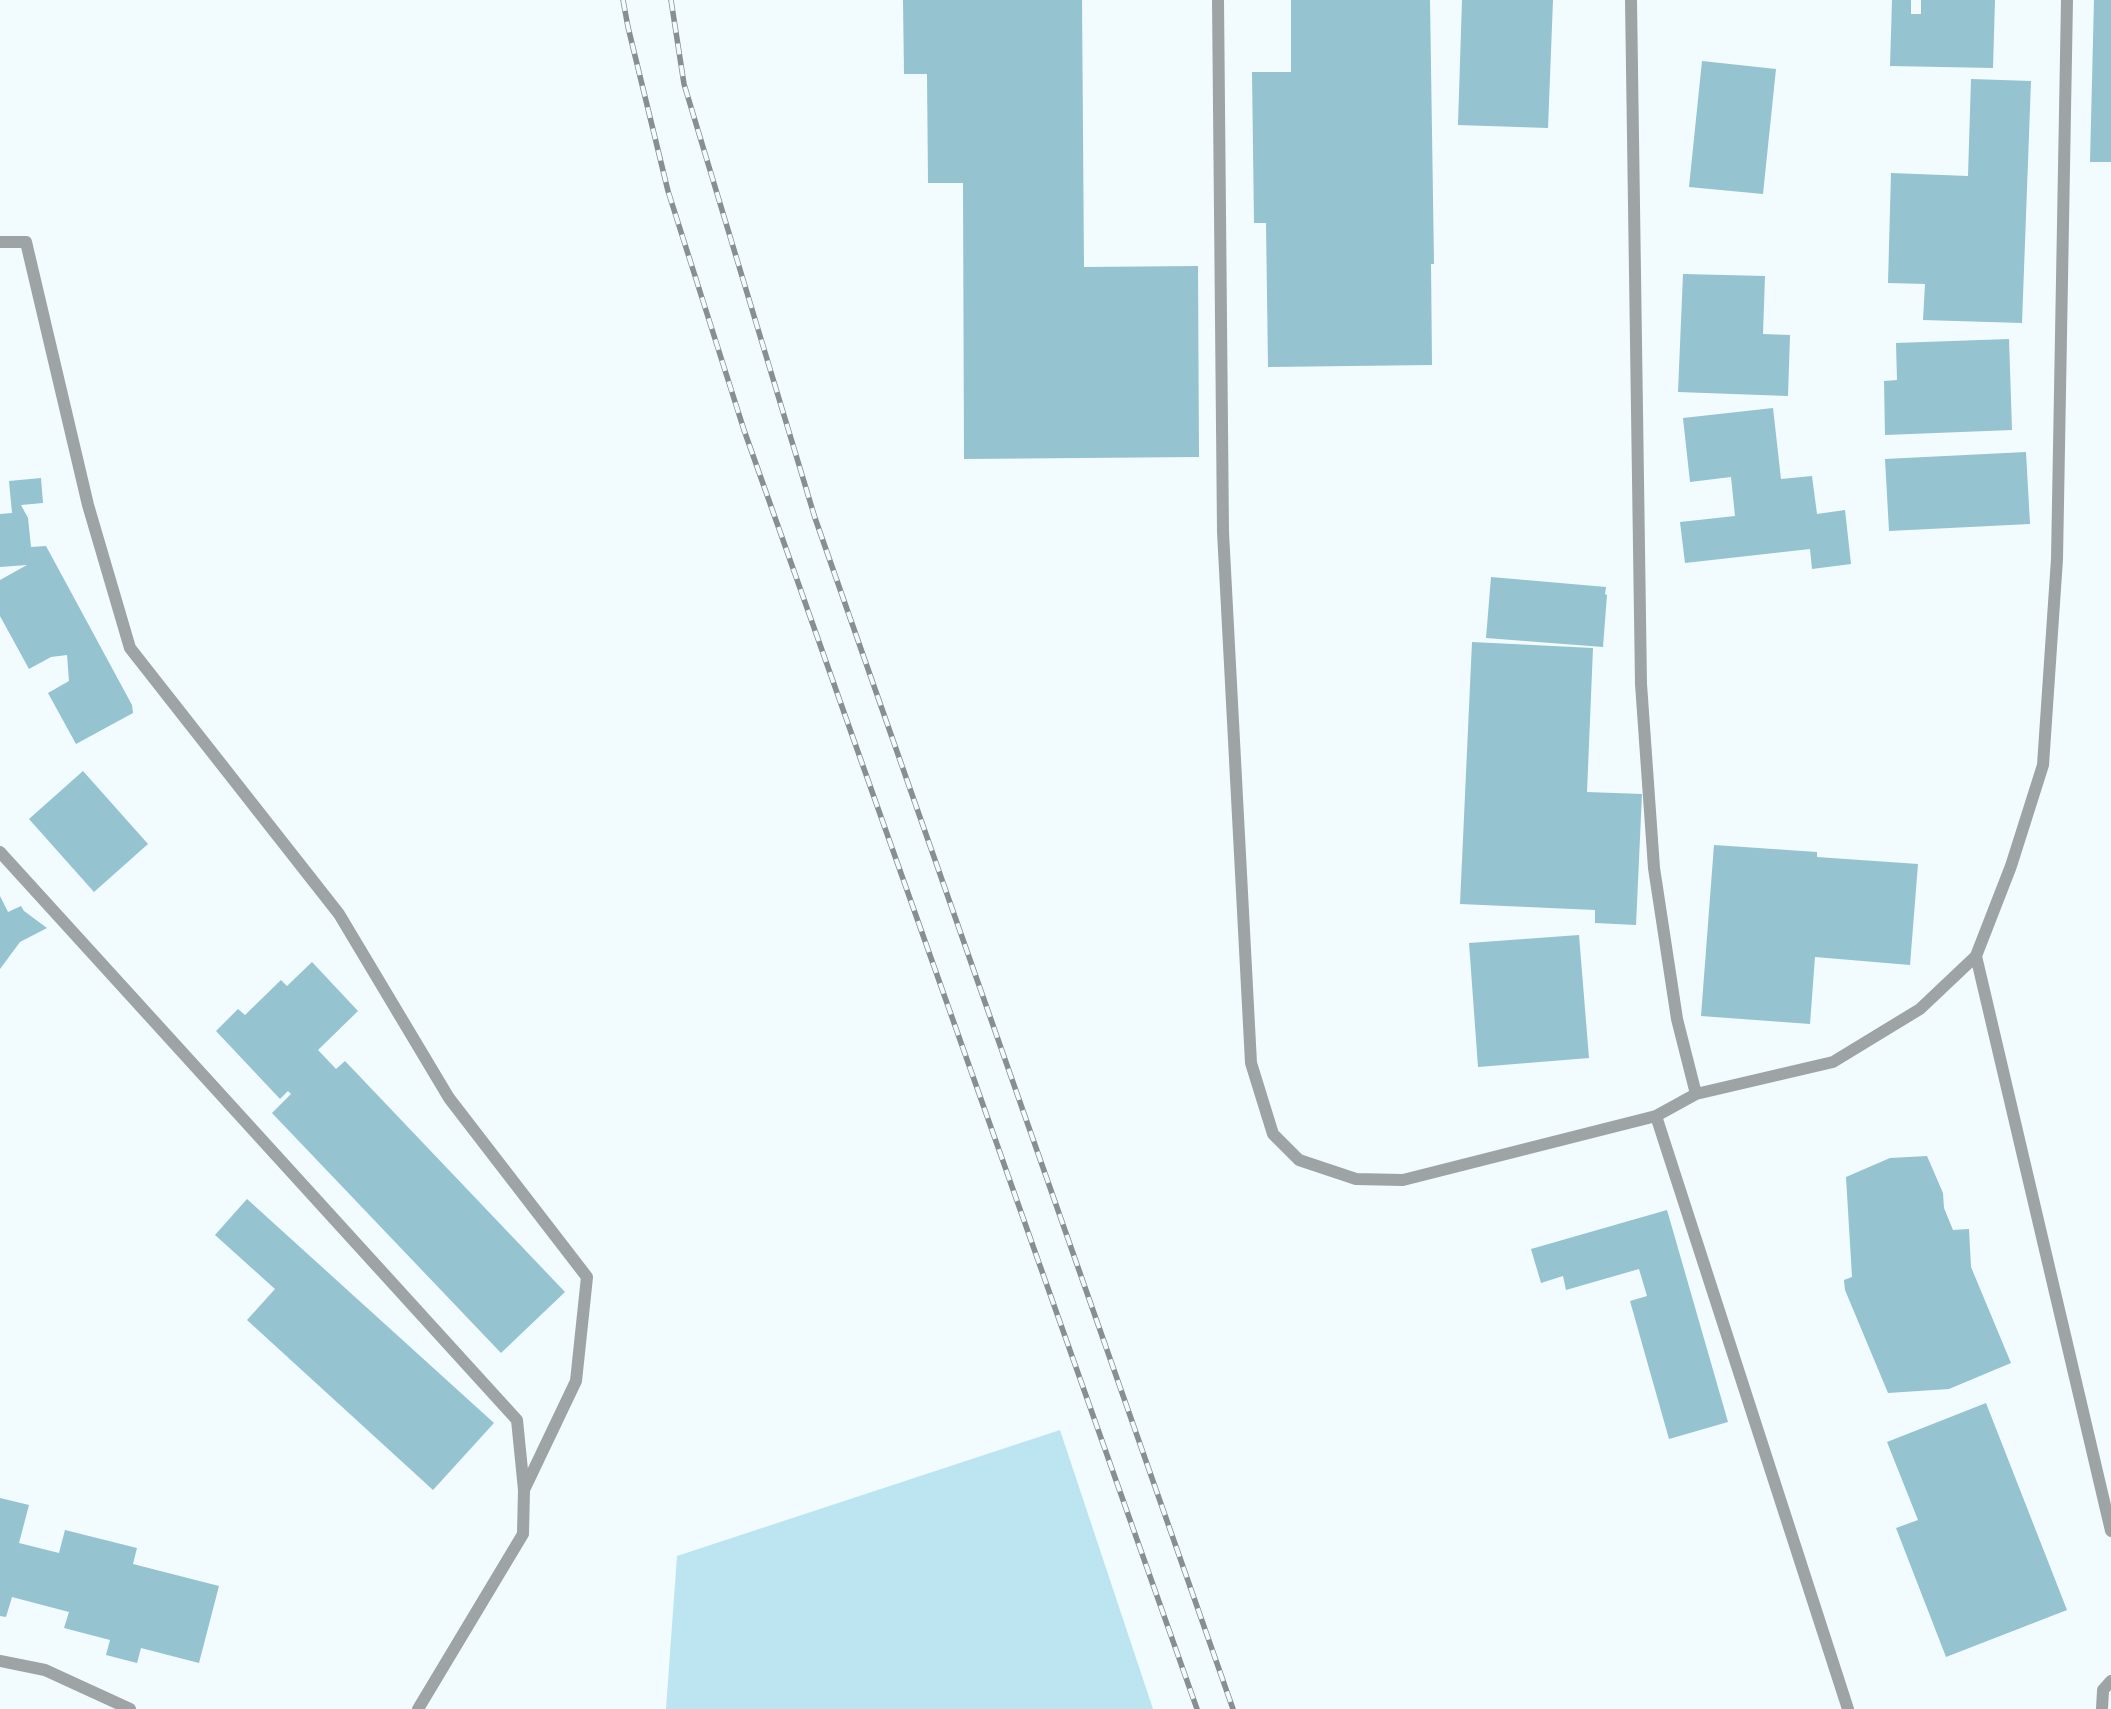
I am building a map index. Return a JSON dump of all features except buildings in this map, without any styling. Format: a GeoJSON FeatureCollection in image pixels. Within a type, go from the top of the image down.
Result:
{"type":"FeatureCollection","features":[{"type":"Feature","properties":{"kind":"street"},"geometry":{"type":"LineString","coordinates":[[1218,0],[1223,532],[1251,1063],[1273,1134],[1299,1160],[1356,1179],[1402,1180],[1656,1116],[1696,1094],[1833,1062],[1920,1009],[1976,956],[2011,866],[2043,765],[2057,559],[2067,0]]}},
{"type":"Feature","properties":{"kind":"street"},"geometry":{"type":"LineString","coordinates":[[1631,0],[1640,684],[1654,868],[1677,1019],[1696,1094]]}},
{"type":"Feature","properties":{"kind":"street"},"geometry":{"type":"LineString","coordinates":[[0,242],[26,242],[88,505],[130,648],[339,914],[449,1098],[587,1277],[576,1382],[524,1490]]}},
{"type":"Feature","properties":{"kind":"street"},"geometry":{"type":"LineString","coordinates":[[0,852],[517,1420],[524,1490],[523,1534],[418,1709]]}},
{"type":"Feature","properties":{"kind":"street"},"geometry":{"type":"LineString","coordinates":[[1976,956],[2111,1532]]}},
{"type":"Feature","properties":{"kind":"street"},"geometry":{"type":"LineString","coordinates":[[1656,1116],[1848,1709]]}},
{"type":"Feature","properties":{"kind":"street"},"geometry":{"type":"LineString","coordinates":[[0,1661],[45,1670],[130,1709]]}},
{"type":"Feature","properties":{"kind":"street"},"geometry":{"type":"LineString","coordinates":[[2102,1709],[2103,1690],[2111,1681]]}},
{"type":"Feature","properties":{"kind":"shaded area"},"geometry":{"type":"Polygon","coordinates":[[[1060,1430],[1153,1709],[666,1709],[677,1556],[1060,1430]]]}},
{"type":"Feature","properties":{"kind":"railway"},"geometry":{"type":"LineString","coordinates":[[623,0],[668,191],[744,430],[1197,1709]]}},
{"type":"Feature","properties":{"kind":"railway"},"geometry":{"type":"LineString","coordinates":[[671,0],[684,84],[815,518],[1233,1709]]}}]}
